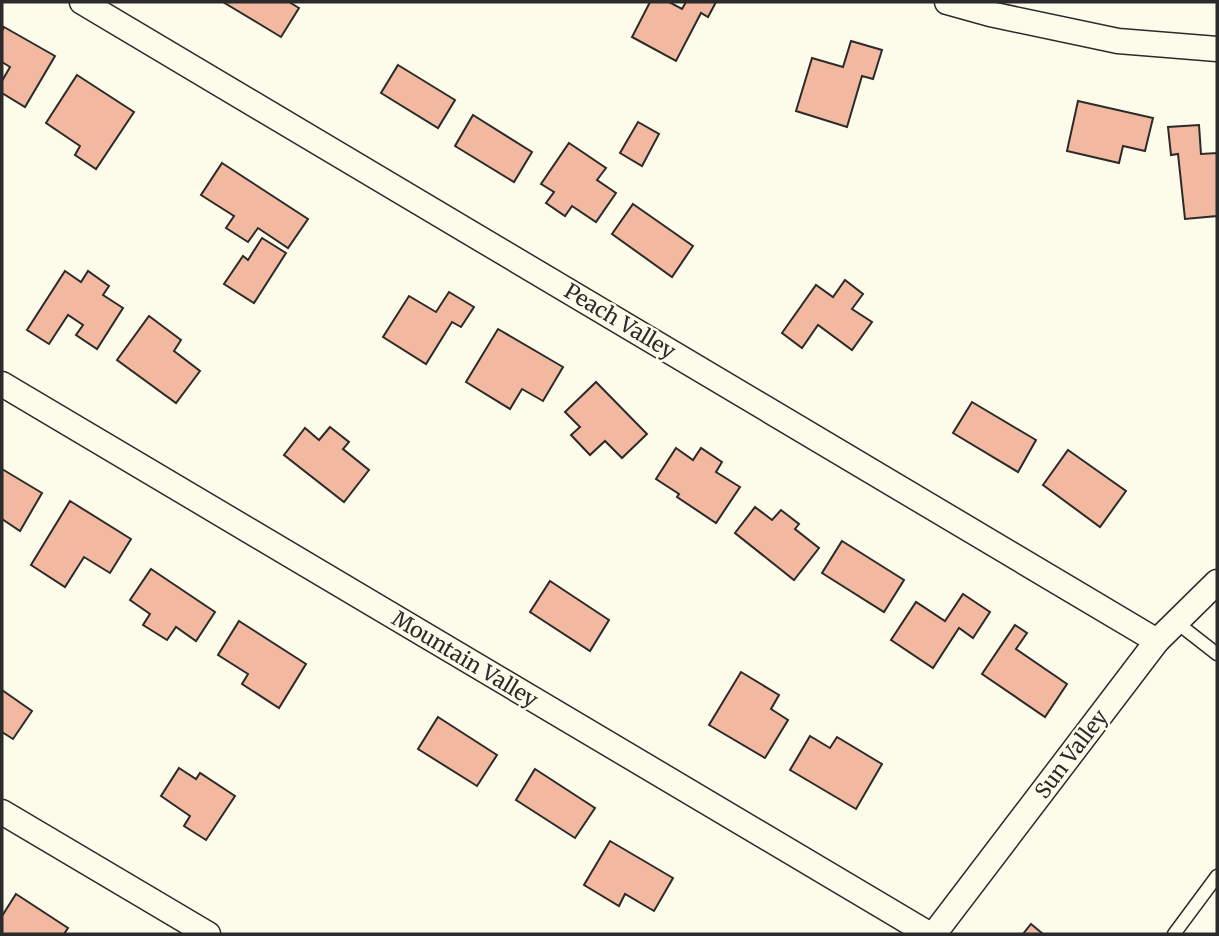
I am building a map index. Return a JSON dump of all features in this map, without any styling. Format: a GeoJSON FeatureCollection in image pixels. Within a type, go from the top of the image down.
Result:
{"type":"FeatureCollection","features":[{"type":"Feature","properties":{"kind":"street","name":"Peach Valley"},"geometry":{"type":"LineString","coordinates":[[82,2],[1157,641]]}},
{"type":"Feature","properties":{"kind":"street"},"geometry":{"type":"LineString","coordinates":[[947,2],[990,14],[1118,41],[1217,49]]}},
{"type":"Feature","properties":{"kind":"street","name":"Mountain Valley"},"geometry":{"type":"LineString","coordinates":[[2,384],[929,934]]}},
{"type":"Feature","properties":{"kind":"street","name":"Sun Valley"},"geometry":{"type":"LineString","coordinates":[[934,934],[1157,641],[1217,582]]}},
{"type":"Feature","properties":{"kind":"street"},"geometry":{"type":"LineString","coordinates":[[2,812],[208,934]]}},
{"type":"Feature","properties":{"kind":"lane"},"geometry":{"type":"LineString","coordinates":[[1176,622],[1217,654]]}},
{"type":"Feature","properties":{"kind":"lane"},"geometry":{"type":"LineString","coordinates":[[1174,934],[1217,876]]}},
{"type":"Feature","properties":{"kind":"building"},"geometry":{"type":"Polygon","coordinates":[[[223,2],[289,2],[299,8],[281,37],[223,2]]]}},
{"type":"Feature","properties":{"kind":"building"},"geometry":{"type":"Polygon","coordinates":[[[650,2],[669,2],[682,9],[686,2],[716,2],[708,17],[701,13],[676,61],[632,37],[650,2]]]}},
{"type":"Feature","properties":{"kind":"building"},"geometry":{"type":"Polygon","coordinates":[[[4,27],[55,56],[25,107],[2,93],[2,81],[10,67],[2,62],[4,27]]]}},
{"type":"Feature","properties":{"kind":"building"},"geometry":{"type":"Polygon","coordinates":[[[851,41],[882,50],[873,79],[862,76],[847,127],[796,111],[812,58],[843,67],[851,41]]]}},
{"type":"Feature","properties":{"kind":"building"},"geometry":{"type":"Polygon","coordinates":[[[398,65],[455,100],[438,128],[381,93],[398,65]]]}},
{"type":"Feature","properties":{"kind":"building"},"geometry":{"type":"Polygon","coordinates":[[[77,75],[134,112],[96,169],[75,155],[80,146],[46,123],[77,75]]]}},
{"type":"Feature","properties":{"kind":"building"},"geometry":{"type":"Polygon","coordinates":[[[1078,101],[1153,118],[1145,151],[1123,146],[1119,163],[1067,151],[1078,101]]]}},
{"type":"Feature","properties":{"kind":"building"},"geometry":{"type":"Polygon","coordinates":[[[473,115],[532,152],[514,182],[455,146],[473,115]]]}},
{"type":"Feature","properties":{"kind":"building"},"geometry":{"type":"Polygon","coordinates":[[[638,122],[659,134],[642,166],[620,153],[638,122]]]}},
{"type":"Feature","properties":{"kind":"building"},"geometry":{"type":"Polygon","coordinates":[[[1199,125],[1201,154],[1217,153],[1217,216],[1185,219],[1178,154],[1171,155],[1168,127],[1199,125]]]}},
{"type":"Feature","properties":{"kind":"building"},"geometry":{"type":"Polygon","coordinates":[[[569,143],[606,168],[597,180],[616,193],[596,222],[572,206],[565,216],[546,203],[554,192],[541,184],[569,143]]]}},
{"type":"Feature","properties":{"kind":"building"},"geometry":{"type":"Polygon","coordinates":[[[222,163],[308,219],[288,248],[258,228],[248,242],[226,228],[234,216],[201,195],[222,163]]]}},
{"type":"Feature","properties":{"kind":"building"},"geometry":{"type":"Polygon","coordinates":[[[633,204],[693,246],[672,277],[612,234],[633,204]]]}},
{"type":"Feature","properties":{"kind":"building"},"geometry":{"type":"Polygon","coordinates":[[[262,238],[286,253],[254,303],[224,284],[243,256],[248,260],[262,238]]]}},
{"type":"Feature","properties":{"kind":"building"},"geometry":{"type":"Polygon","coordinates":[[[65,271],[81,282],[88,271],[109,286],[103,295],[123,308],[97,349],[76,335],[83,325],[68,315],[49,344],[27,330],[65,271]]]}},
{"type":"Feature","properties":{"kind":"building"},"geometry":{"type":"Polygon","coordinates":[[[845,280],[863,294],[852,309],[872,322],[852,350],[818,325],[802,348],[782,333],[816,285],[833,297],[845,280]]]}},
{"type":"Feature","properties":{"kind":"building"},"geometry":{"type":"Polygon","coordinates":[[[449,292],[474,307],[461,327],[452,322],[426,364],[383,337],[409,296],[436,312],[449,292]]]}},
{"type":"Feature","properties":{"kind":"building"},"geometry":{"type":"Polygon","coordinates":[[[149,316],[181,340],[174,351],[200,371],[176,403],[117,360],[149,316]]]}},
{"type":"Feature","properties":{"kind":"building"},"geometry":{"type":"Polygon","coordinates":[[[498,329],[563,367],[543,401],[522,389],[510,409],[466,382],[498,329]]]}},
{"type":"Feature","properties":{"kind":"building"},"geometry":{"type":"Polygon","coordinates":[[[596,382],[647,434],[622,458],[605,441],[590,455],[571,435],[580,427],[565,412],[596,382]]]}},
{"type":"Feature","properties":{"kind":"building"},"geometry":{"type":"Polygon","coordinates":[[[972,402],[1036,440],[1018,472],[953,433],[972,402]]]}},
{"type":"Feature","properties":{"kind":"building"},"geometry":{"type":"Polygon","coordinates":[[[330,427],[349,442],[343,449],[369,470],[344,502],[284,455],[305,428],[319,440],[330,427]]]}},
{"type":"Feature","properties":{"kind":"building"},"geometry":{"type":"Polygon","coordinates":[[[676,448],[693,460],[701,448],[722,462],[716,472],[740,487],[716,523],[656,479],[676,448]]]}},
{"type":"Feature","properties":{"kind":"building"},"geometry":{"type":"Polygon","coordinates":[[[1068,450],[1126,491],[1100,527],[1043,485],[1068,450]]]}},
{"type":"Feature","properties":{"kind":"building"},"geometry":{"type":"Polygon","coordinates":[[[2,469],[42,493],[20,531],[2,519],[2,469]]]}},
{"type":"Feature","properties":{"kind":"building"},"geometry":{"type":"Polygon","coordinates":[[[70,501],[131,539],[110,573],[84,557],[65,587],[31,565],[70,501]]]}},
{"type":"Feature","properties":{"kind":"building"},"geometry":{"type":"Polygon","coordinates":[[[755,507],[772,520],[781,510],[799,524],[795,529],[819,548],[794,580],[735,533],[755,507]]]}},
{"type":"Feature","properties":{"kind":"building"},"geometry":{"type":"Polygon","coordinates":[[[842,541],[904,580],[884,612],[822,573],[842,541]]]}},
{"type":"Feature","properties":{"kind":"building"},"geometry":{"type":"Polygon","coordinates":[[[151,569],[215,612],[196,641],[176,627],[167,640],[143,625],[150,614],[130,600],[151,569]]]}},
{"type":"Feature","properties":{"kind":"building"},"geometry":{"type":"Polygon","coordinates":[[[550,581],[609,620],[590,651],[530,612],[550,581]]]}},
{"type":"Feature","properties":{"kind":"building"},"geometry":{"type":"Polygon","coordinates":[[[963,594],[990,612],[973,638],[959,628],[933,668],[891,640],[916,602],[945,621],[963,594]]]}},
{"type":"Feature","properties":{"kind":"building"},"geometry":{"type":"Polygon","coordinates":[[[239,621],[306,664],[279,708],[242,684],[248,674],[218,655],[239,621]]]}},
{"type":"Feature","properties":{"kind":"building"},"geometry":{"type":"Polygon","coordinates":[[[1015,625],[1027,633],[1016,649],[1067,684],[1045,717],[982,674],[1015,625]]]}},
{"type":"Feature","properties":{"kind":"building"},"geometry":{"type":"Polygon","coordinates":[[[741,672],[779,695],[771,709],[788,720],[765,758],[709,725],[741,672]]]}},
{"type":"Feature","properties":{"kind":"building"},"geometry":{"type":"Polygon","coordinates":[[[2,690],[32,711],[13,739],[2,732],[2,690]]]}},
{"type":"Feature","properties":{"kind":"building"},"geometry":{"type":"Polygon","coordinates":[[[438,717],[497,755],[477,786],[418,749],[438,717]]]}},
{"type":"Feature","properties":{"kind":"building"},"geometry":{"type":"Polygon","coordinates":[[[810,736],[830,748],[837,737],[882,764],[856,809],[790,770],[810,736]]]}},
{"type":"Feature","properties":{"kind":"building"},"geometry":{"type":"Polygon","coordinates":[[[179,768],[196,779],[200,773],[235,796],[206,840],[184,826],[190,816],[161,796],[179,768]]]}},
{"type":"Feature","properties":{"kind":"building"},"geometry":{"type":"Polygon","coordinates":[[[535,769],[595,808],[575,838],[516,800],[535,769]]]}},
{"type":"Feature","properties":{"kind":"building"},"geometry":{"type":"Polygon","coordinates":[[[610,841],[673,878],[654,911],[625,894],[619,906],[584,885],[610,841]]]}},
{"type":"Feature","properties":{"kind":"building"},"geometry":{"type":"Polygon","coordinates":[[[16,894],[68,928],[64,934],[2,934],[2,916],[16,894]]]}},
{"type":"Feature","properties":{"kind":"building"},"geometry":{"type":"Polygon","coordinates":[[[1031,924],[1043,934],[1023,934],[1031,924]]]}}]}
